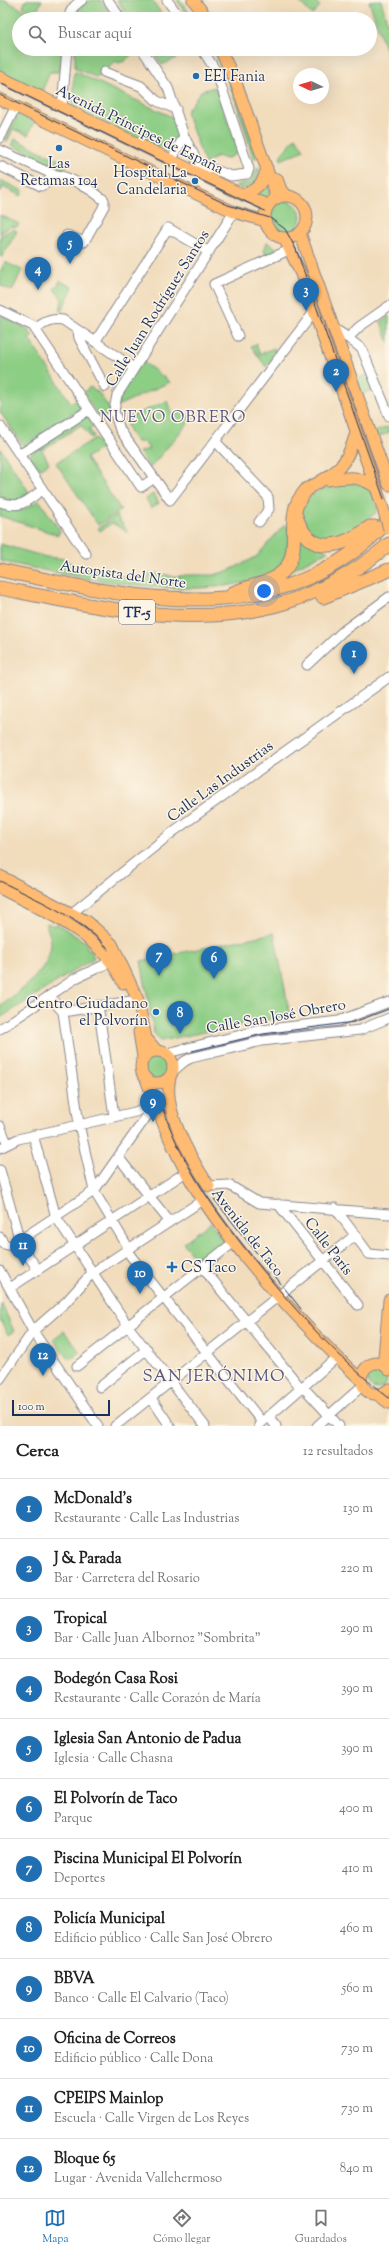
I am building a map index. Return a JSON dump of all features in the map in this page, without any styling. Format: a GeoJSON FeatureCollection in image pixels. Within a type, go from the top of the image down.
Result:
{"type":"FeatureCollection","features":[{"type":"Feature","properties":{"kind":"highway"},"geometry":{"type":"LineString","coordinates":[[219,600],[244,587],[270,580],[280,574],[289,563],[294,552],[295,511],[298,501],[307,489]]}},
{"type":"Feature","properties":{"kind":"highway"},"geometry":{"type":"LineString","coordinates":[[295,511],[305,536],[320,545],[341,545],[370,527],[387,525]]}},
{"type":"Feature","properties":{"kind":"highway","name":"Autopista del Norte"},"geometry":{"type":"LineString","coordinates":[[0,570],[72,585],[167,599],[219,600],[253,595],[286,586],[324,570],[363,544],[387,525]]}},
{"type":"Feature","properties":{"kind":"highway","name":"TF-5"},"geometry":{"type":"LineString","coordinates":[[0,588],[117,610],[193,617],[242,614],[274,607],[335,582],[389,544]]}},
{"type":"Feature","properties":{"kind":"highway"},"geometry":{"type":"LineString","coordinates":[[274,607],[294,607],[308,603],[389,570]]}},
{"type":"Feature","properties":{"kind":"highway"},"geometry":{"type":"LineString","coordinates":[[0,597],[19,600],[36,595]]}},
{"type":"Feature","properties":{"kind":"main road"},"geometry":{"type":"LineString","coordinates":[[186,0],[195,12]]}},
{"type":"Feature","properties":{"kind":"main road"},"geometry":{"type":"LineString","coordinates":[[193,0],[202,12]]}},
{"type":"Feature","properties":{"kind":"main road"},"geometry":{"type":"LineString","coordinates":[[223,56],[235,80],[275,192],[265,221]]}},
{"type":"Feature","properties":{"kind":"main road"},"geometry":{"type":"LineString","coordinates":[[0,99],[234,212],[265,221],[273,234],[284,238],[291,238],[300,233],[307,222],[307,212],[303,203],[296,198],[288,196],[281,190],[240,75],[231,56]]}},
{"type":"Feature","properties":{"kind":"main road","name":"Avenida Príncipes de España"},"geometry":{"type":"LineString","coordinates":[[0,77],[243,196],[271,202]]}},
{"type":"Feature","properties":{"kind":"main road"},"geometry":{"type":"LineString","coordinates":[[243,196],[259,187],[264,179],[267,167]]}},
{"type":"Feature","properties":{"kind":"main road"},"geometry":{"type":"LineString","coordinates":[[271,202],[288,196]]}},
{"type":"Feature","properties":{"kind":"main road"},"geometry":{"type":"LineString","coordinates":[[300,233],[389,485]]}},
{"type":"Feature","properties":{"kind":"main road"},"geometry":{"type":"LineString","coordinates":[[284,238],[301,274],[376,487],[387,525]]}},
{"type":"Feature","properties":{"kind":"main road"},"geometry":{"type":"LineString","coordinates":[[307,489],[335,474],[343,466],[356,433]]}},
{"type":"Feature","properties":{"kind":"main road"},"geometry":{"type":"LineString","coordinates":[[322,481],[346,477],[363,478],[376,487]]}},
{"type":"Feature","properties":{"kind":"main road"},"geometry":{"type":"LineString","coordinates":[[0,876],[72,912],[96,927],[114,946],[138,1000],[146,1038],[173,1060],[171,1075],[158,1084],[146,1079],[140,1067],[143,1057],[131,1001],[118,970],[110,960],[79,930],[0,888]]}},
{"type":"Feature","properties":{"kind":"main road"},"geometry":{"type":"LineString","coordinates":[[110,960],[118,965],[124,974],[144,1027]]}},
{"type":"Feature","properties":{"kind":"main road"},"geometry":{"type":"LineString","coordinates":[[143,1057],[150,1052],[161,1051]]}},
{"type":"Feature","properties":{"kind":"main road","name":"Avenida de Taco"},"geometry":{"type":"LineString","coordinates":[[171,1075],[167,1089],[169,1101],[194,1163],[209,1186]]}},
{"type":"Feature","properties":{"kind":"main road","name":"Avenida de Taco"},"geometry":{"type":"LineString","coordinates":[[146,1079],[152,1095],[154,1114],[203,1200],[234,1242],[279,1296],[362,1383],[368,1392],[378,1395]]}},
{"type":"Feature","properties":{"kind":"main road"},"geometry":{"type":"LineString","coordinates":[[388,1368],[384,1357],[389,1300]]}},
{"type":"Feature","properties":{"kind":"main road"},"geometry":{"type":"LineString","coordinates":[[362,1383],[365,1368],[372,1363],[382,1364],[388,1368]]}},
{"type":"Feature","properties":{"kind":"main road"},"geometry":{"type":"LineString","coordinates":[[389,1389],[378,1395],[389,1403]]}},
{"type":"Feature","properties":{"kind":"street"},"geometry":{"type":"LineString","coordinates":[[70,12],[74,6],[82,0]]}},
{"type":"Feature","properties":{"kind":"street"},"geometry":{"type":"LineString","coordinates":[[108,0],[116,12]]}},
{"type":"Feature","properties":{"kind":"street"},"geometry":{"type":"LineString","coordinates":[[167,0],[176,12]]}},
{"type":"Feature","properties":{"kind":"street"},"geometry":{"type":"LineString","coordinates":[[62,107],[66,56]]}},
{"type":"Feature","properties":{"kind":"street"},"geometry":{"type":"LineString","coordinates":[[147,56],[168,88],[184,136],[198,163],[231,176],[247,174],[249,171],[216,71],[206,56]]}},
{"type":"Feature","properties":{"kind":"street"},"geometry":{"type":"LineString","coordinates":[[104,72],[141,86],[157,101],[176,109]]}},
{"type":"Feature","properties":{"kind":"street"},"geometry":{"type":"LineString","coordinates":[[0,138],[16,106]]}},
{"type":"Feature","properties":{"kind":"street"},"geometry":{"type":"LineString","coordinates":[[171,161],[184,136]]}},
{"type":"Feature","properties":{"kind":"street"},"geometry":{"type":"LineString","coordinates":[[0,150],[52,174],[60,175],[89,190],[104,200],[104,206],[84,242],[66,235]]}},
{"type":"Feature","properties":{"kind":"street"},"geometry":{"type":"LineString","coordinates":[[0,166],[41,186],[48,182],[52,174]]}},
{"type":"Feature","properties":{"kind":"street","name":"Calle Juan Rodríguez Santos"},"geometry":{"type":"LineString","coordinates":[[216,442],[170,500],[153,479],[120,430],[114,411],[117,395],[234,212]]}},
{"type":"Feature","properties":{"kind":"street"},"geometry":{"type":"LineString","coordinates":[[95,342],[168,228],[209,252]]}},
{"type":"Feature","properties":{"kind":"street"},"geometry":{"type":"LineString","coordinates":[[238,336],[214,284],[289,250]]}},
{"type":"Feature","properties":{"kind":"street"},"geometry":{"type":"LineString","coordinates":[[348,338],[358,327],[389,306]]}},
{"type":"Feature","properties":{"kind":"street"},"geometry":{"type":"LineString","coordinates":[[0,310],[35,329],[141,487],[153,479]]}},
{"type":"Feature","properties":{"kind":"street"},"geometry":{"type":"LineString","coordinates":[[259,522],[269,509],[268,497],[216,442],[314,312]]}},
{"type":"Feature","properties":{"kind":"street"},"geometry":{"type":"LineString","coordinates":[[35,329],[47,320],[54,318],[65,321],[134,368]]}},
{"type":"Feature","properties":{"kind":"street"},"geometry":{"type":"LineString","coordinates":[[333,328],[348,338],[365,355],[389,416]]}},
{"type":"Feature","properties":{"kind":"street"},"geometry":{"type":"LineString","coordinates":[[78,331],[79,338],[105,387]]}},
{"type":"Feature","properties":{"kind":"street"},"geometry":{"type":"LineString","coordinates":[[19,455],[89,410]]}},
{"type":"Feature","properties":{"kind":"street"},"geometry":{"type":"LineString","coordinates":[[0,426],[86,554]]}},
{"type":"Feature","properties":{"kind":"street"},"geometry":{"type":"LineString","coordinates":[[0,502],[12,506],[22,505],[42,490]]}},
{"type":"Feature","properties":{"kind":"street"},"geometry":{"type":"LineString","coordinates":[[307,664],[343,632],[389,597]]}},
{"type":"Feature","properties":{"kind":"street","name":"Calle Las Industrias"},"geometry":{"type":"LineString","coordinates":[[72,912],[174,831],[389,676]]}},
{"type":"Feature","properties":{"kind":"street"},"geometry":{"type":"LineString","coordinates":[[0,1029],[76,978],[104,965],[110,960],[114,946]]}},
{"type":"Feature","properties":{"kind":"street"},"geometry":{"type":"LineString","coordinates":[[49,996],[63,1012],[79,1124],[94,1191],[113,1220],[128,1247],[130,1255],[163,1298],[263,1421],[276,1426]]}},
{"type":"Feature","properties":{"kind":"street"},"geometry":{"type":"LineString","coordinates":[[63,1012],[98,1005],[131,1001]]}},
{"type":"Feature","properties":{"kind":"street","name":"Calle San José Obrero"},"geometry":{"type":"LineString","coordinates":[[161,1051],[261,1030],[346,1019],[389,1002]]}},
{"type":"Feature","properties":{"kind":"street"},"geometry":{"type":"LineString","coordinates":[[98,1005],[114,1116]]}},
{"type":"Feature","properties":{"kind":"street","name":"Calle San José Obrero"},"geometry":{"type":"LineString","coordinates":[[171,1075],[185,1060],[192,1058],[262,1041],[360,1030],[389,1018]]}},
{"type":"Feature","properties":{"kind":"street"},"geometry":{"type":"LineString","coordinates":[[0,1126],[4,1146],[33,1135],[135,1112],[147,1107],[150,1103],[152,1095]]}},
{"type":"Feature","properties":{"kind":"street"},"geometry":{"type":"LineString","coordinates":[[135,1112],[154,1114]]}},
{"type":"Feature","properties":{"kind":"street"},"geometry":{"type":"LineString","coordinates":[[0,1237],[7,1246],[56,1217],[94,1191],[154,1114]]}},
{"type":"Feature","properties":{"kind":"street"},"geometry":{"type":"LineString","coordinates":[[33,1135],[56,1217],[128,1326],[205,1426]]}},
{"type":"Feature","properties":{"kind":"street"},"geometry":{"type":"LineString","coordinates":[[119,1158],[169,1222]]}},
{"type":"Feature","properties":{"kind":"street"},"geometry":{"type":"LineString","coordinates":[[0,1170],[19,1240],[38,1270]]}},
{"type":"Feature","properties":{"kind":"street"},"geometry":{"type":"LineString","coordinates":[[10,1288],[186,1172]]}},
{"type":"Feature","properties":{"kind":"street"},"geometry":{"type":"LineString","coordinates":[[209,1186],[229,1185],[259,1203],[335,1208],[389,1214]]}},
{"type":"Feature","properties":{"kind":"street"},"geometry":{"type":"LineString","coordinates":[[0,1379],[33,1331],[66,1302],[92,1273],[128,1247],[203,1200]]}},
{"type":"Feature","properties":{"kind":"street","name":"Calle París"},"geometry":{"type":"LineString","coordinates":[[278,1204],[358,1305]]}},
{"type":"Feature","properties":{"kind":"street"},"geometry":{"type":"LineString","coordinates":[[335,1208],[354,1236],[370,1254],[389,1256]]}},
{"type":"Feature","properties":{"kind":"street"},"geometry":{"type":"LineString","coordinates":[[115,1426],[126,1423],[151,1398],[171,1381],[354,1236]]}},
{"type":"Feature","properties":{"kind":"street"},"geometry":{"type":"LineString","coordinates":[[78,1366],[234,1242]]}},
{"type":"Feature","properties":{"kind":"street"},"geometry":{"type":"LineString","coordinates":[[202,1267],[302,1387],[339,1426]]}},
{"type":"Feature","properties":{"kind":"street"},"geometry":{"type":"LineString","coordinates":[[0,1271],[33,1331],[98,1426]]}},
{"type":"Feature","properties":{"kind":"street"},"geometry":{"type":"LineString","coordinates":[[100,1387],[147,1349]]}},
{"type":"Feature","properties":{"kind":"street"},"geometry":{"type":"LineString","coordinates":[[263,1421],[337,1357]]}},
{"type":"Feature","properties":{"kind":"street"},"geometry":{"type":"LineString","coordinates":[[317,1426],[362,1383]]}},
{"type":"Feature","properties":{"kind":"street"},"geometry":{"type":"LineString","coordinates":[[151,1398],[170,1426]]}},
{"type":"Feature","properties":{"kind":"green space"},"geometry":{"type":"Polygon","coordinates":[[[0,0],[5,0],[27,12],[12,12],[12,56],[61,56],[60,72],[50,72],[42,91],[0,71],[0,0]]]}},
{"type":"Feature","properties":{"kind":"green space"},"geometry":{"type":"Polygon","coordinates":[[[26,0],[42,0],[36,12],[23,7],[26,0]]]}},
{"type":"Feature","properties":{"kind":"green space"},"geometry":{"type":"Polygon","coordinates":[[[90,0],[100,0],[109,12],[77,12],[78,8],[90,0]]]}},
{"type":"Feature","properties":{"kind":"green space"},"geometry":{"type":"Polygon","coordinates":[[[117,0],[152,0],[160,12],[125,12],[117,0]]]}},
{"type":"Feature","properties":{"kind":"green space"},"geometry":{"type":"Polygon","coordinates":[[[177,0],[180,0],[189,12],[185,12],[177,0]]]}},
{"type":"Feature","properties":{"kind":"green space"},"geometry":{"type":"Polygon","coordinates":[[[298,0],[314,0],[320,6],[315,12],[309,12],[298,0]]]}},
{"type":"Feature","properties":{"kind":"green space"},"geometry":{"type":"Polygon","coordinates":[[[381,0],[389,29],[389,61],[377,25],[377,12],[373,12],[369,1],[381,0]]]}},
{"type":"Feature","properties":{"kind":"green space"},"geometry":{"type":"Polygon","coordinates":[[[75,56],[130,56],[125,61],[118,63],[116,61],[97,78],[75,68],[75,56]]]}},
{"type":"Feature","properties":{"kind":"green space"},"geometry":{"type":"Polygon","coordinates":[[[156,56],[174,56],[176,58],[162,65],[156,56]]]}},
{"type":"Feature","properties":{"kind":"green space"},"geometry":{"type":"Polygon","coordinates":[[[215,56],[218,56],[234,90],[258,157],[253,159],[241,117],[215,56]]]}},
{"type":"Feature","properties":{"kind":"green space"},"geometry":{"type":"Polygon","coordinates":[[[76,72],[174,118],[181,135],[158,148],[72,107],[74,73],[76,72]]]}},
{"type":"Feature","properties":{"kind":"green space"},"geometry":{"type":"Polygon","coordinates":[[[215,87],[239,152],[226,159],[218,156],[205,164],[186,112],[201,91],[215,87]]]}},
{"type":"Feature","properties":{"kind":"green space"},"geometry":{"type":"Polygon","coordinates":[[[18,114],[34,122],[28,135],[13,129],[7,142],[5,141],[18,114]]]}},
{"type":"Feature","properties":{"kind":"green space"},"geometry":{"type":"Polygon","coordinates":[[[296,137],[304,150],[281,160],[280,156],[296,137]]]}},
{"type":"Feature","properties":{"kind":"green space"},"geometry":{"type":"Polygon","coordinates":[[[15,139],[67,164],[64,170],[12,145],[15,139]]]}},
{"type":"Feature","properties":{"kind":"green space"},"geometry":{"type":"Polygon","coordinates":[[[260,168],[256,182],[245,189],[236,187],[236,185],[250,182],[257,169],[260,168]]]}},
{"type":"Feature","properties":{"kind":"green space"},"geometry":{"type":"Polygon","coordinates":[[[266,177],[271,193],[264,200],[254,194],[266,177]]]}},
{"type":"Feature","properties":{"kind":"green space"},"geometry":{"type":"Polygon","coordinates":[[[0,180],[23,191],[21,196],[3,187],[0,193],[0,180]]]}},
{"type":"Feature","properties":{"kind":"green space"},"geometry":{"type":"Polygon","coordinates":[[[285,201],[296,206],[301,217],[296,228],[285,233],[274,228],[269,217],[274,206],[285,201]]]}},
{"type":"Feature","properties":{"kind":"green space"},"geometry":{"type":"Polygon","coordinates":[[[0,215],[19,224],[17,227],[11,226],[0,234],[0,215]]]}},
{"type":"Feature","properties":{"kind":"green space"},"geometry":{"type":"Polygon","coordinates":[[[13,229],[17,231],[2,257],[0,256],[0,236],[13,229]]]}},
{"type":"Feature","properties":{"kind":"green space"},"geometry":{"type":"Polygon","coordinates":[[[267,242],[276,248],[275,252],[266,255],[264,251],[267,242]]]}},
{"type":"Feature","properties":{"kind":"green space"},"geometry":{"type":"Polygon","coordinates":[[[5,262],[22,270],[12,291],[0,285],[0,272],[5,262]]]}},
{"type":"Feature","properties":{"kind":"green space"},"geometry":{"type":"Polygon","coordinates":[[[60,281],[73,287],[61,312],[62,299],[54,289],[60,281]]]}},
{"type":"Feature","properties":{"kind":"green space"},"geometry":{"type":"Polygon","coordinates":[[[0,315],[26,328],[33,336],[29,339],[71,403],[77,399],[82,407],[24,447],[0,412],[0,315]]]}},
{"type":"Feature","properties":{"kind":"green space"},"geometry":{"type":"Polygon","coordinates":[[[389,316],[389,343],[381,322],[389,316]]]}},
{"type":"Feature","properties":{"kind":"green space"},"geometry":{"type":"Polygon","coordinates":[[[258,343],[256,345],[260,354],[274,348],[276,353],[266,367],[251,346],[258,343]]]}},
{"type":"Feature","properties":{"kind":"green space"},"geometry":{"type":"Polygon","coordinates":[[[142,361],[170,382],[117,406],[121,394],[142,361]]]}},
{"type":"Feature","properties":{"kind":"green space"},"geometry":{"type":"Polygon","coordinates":[[[368,374],[374,389],[362,394],[356,379],[368,374]]]}},
{"type":"Feature","properties":{"kind":"green space"},"geometry":{"type":"Polygon","coordinates":[[[90,387],[98,392],[112,412],[101,420],[83,393],[90,387]]]}},
{"type":"Feature","properties":{"kind":"green space"},"geometry":{"type":"Polygon","coordinates":[[[167,401],[173,416],[183,411],[186,416],[194,416],[150,468],[139,452],[149,449],[144,442],[137,442],[131,435],[125,419],[167,401]]]}},
{"type":"Feature","properties":{"kind":"green space"},"geometry":{"type":"Polygon","coordinates":[[[87,415],[94,426],[89,429],[94,436],[91,438],[81,425],[42,450],[49,463],[40,469],[29,455],[87,415]]]}},
{"type":"Feature","properties":{"kind":"green space"},"geometry":{"type":"Polygon","coordinates":[[[388,427],[389,433],[376,437],[374,432],[388,427]]]}},
{"type":"Feature","properties":{"kind":"green space"},"geometry":{"type":"Polygon","coordinates":[[[95,438],[102,448],[86,458],[121,510],[98,525],[56,463],[95,438]]]}},
{"type":"Feature","properties":{"kind":"green space"},"geometry":{"type":"Polygon","coordinates":[[[0,448],[31,495],[17,502],[0,497],[0,448]]]}},
{"type":"Feature","properties":{"kind":"green space"},"geometry":{"type":"Polygon","coordinates":[[[349,482],[366,487],[369,490],[378,511],[346,536],[322,540],[307,531],[302,516],[306,501],[318,491],[334,485],[349,482]]]}},
{"type":"Feature","properties":{"kind":"green space"},"geometry":{"type":"Polygon","coordinates":[[[153,494],[159,503],[151,508],[146,499],[153,494]]]}},
{"type":"Feature","properties":{"kind":"green space"},"geometry":{"type":"Polygon","coordinates":[[[39,500],[60,531],[58,535],[0,516],[0,506],[12,510],[20,510],[39,500]]]}},
{"type":"Feature","properties":{"kind":"green space"},"geometry":{"type":"Polygon","coordinates":[[[116,515],[128,532],[112,523],[100,531],[98,528],[116,515]]]}},
{"type":"Feature","properties":{"kind":"green space"},"geometry":{"type":"Polygon","coordinates":[[[285,524],[289,533],[289,540],[285,556],[279,568],[268,576],[229,585],[198,588],[129,584],[60,573],[0,561],[0,544],[46,557],[66,559],[78,569],[97,568],[113,576],[148,578],[150,573],[174,577],[186,575],[214,575],[230,570],[256,557],[285,524]]]}},
{"type":"Feature","properties":{"kind":"green space"},"geometry":{"type":"Polygon","coordinates":[[[297,535],[328,551],[287,572],[297,535]]]}},
{"type":"Feature","properties":{"kind":"green space"},"geometry":{"type":"Polygon","coordinates":[[[47,923],[54,926],[56,923],[88,944],[86,947],[91,950],[94,958],[0,1018],[0,1007],[32,980],[45,964],[51,944],[47,923]]]}},
{"type":"Feature","properties":{"kind":"green space"},"geometry":{"type":"Polygon","coordinates":[[[274,933],[290,1015],[160,1041],[154,1033],[141,961],[274,933]]]}},
{"type":"Feature","properties":{"kind":"green space"},"geometry":{"type":"Polygon","coordinates":[[[157,1054],[166,1058],[170,1067],[166,1076],[157,1080],[148,1076],[144,1067],[148,1058],[157,1054]]]}},
{"type":"Feature","properties":{"kind":"green space"},"geometry":{"type":"Polygon","coordinates":[[[211,1222],[225,1243],[200,1264],[183,1243],[211,1222]]]}},
{"type":"Feature","properties":{"kind":"green space"},"geometry":{"type":"Polygon","coordinates":[[[1,1303],[14,1331],[8,1335],[0,1319],[1,1303]]]}},
{"type":"Feature","properties":{"kind":"green space"},"geometry":{"type":"Polygon","coordinates":[[[64,1331],[80,1352],[69,1359],[53,1339],[64,1331]]]}},
{"type":"Feature","properties":{"kind":"green space"},"geometry":{"type":"Polygon","coordinates":[[[373,1369],[381,1369],[387,1375],[387,1383],[381,1389],[373,1389],[367,1383],[367,1375],[373,1369]]]}},
{"type":"Feature","properties":{"kind":"tram line"},"geometry":{"type":"LineString","coordinates":[[0,83],[265,211]]}},
{"type":"Feature","properties":{"kind":"tram line"},"geometry":{"type":"LineString","coordinates":[[0,95],[228,205],[270,218],[285,229],[296,249],[389,513]]}},
{"type":"Feature","properties":{"kind":"tram line"},"geometry":{"type":"LineString","coordinates":[[0,881],[42,902],[83,926],[107,947]]}},
{"type":"Feature","properties":{"kind":"tram line"},"geometry":{"type":"LineString","coordinates":[[192,1051],[263,1034],[354,1022],[389,1009]]}},
{"type":"Feature","properties":{"kind":"tram line"},"geometry":{"type":"LineString","coordinates":[[159,1097],[177,1144],[201,1188],[230,1229],[276,1286],[321,1337],[337,1353],[389,1398]]}},
{"type":"Feature","properties":{"kind":"tram line"},"geometry":{"type":"LineString","coordinates":[[214,1199],[301,1309]]}},
{"type":"Feature","properties":{"kind":"place","name":"EEI Fania"},"geometry":{"type":"Point","coordinates":[196,76]}},
{"type":"Feature","properties":{"kind":"place","name":"Las Retamas 104"},"geometry":{"type":"Point","coordinates":[59,148]}},
{"type":"Feature","properties":{"kind":"place","name":"Hospital La Candelaria"},"geometry":{"type":"Point","coordinates":[195,181]}},
{"type":"Feature","properties":{"kind":"place","name":"Iglesia San Antonio de Padua"},"geometry":{"type":"Point","coordinates":[70,264]}},
{"type":"Feature","properties":{"kind":"place","name":"Bodegón Casa Rosi"},"geometry":{"type":"Point","coordinates":[38,290]}},
{"type":"Feature","properties":{"kind":"place","name":"Tropical"},"geometry":{"type":"Point","coordinates":[306,311]}},
{"type":"Feature","properties":{"kind":"place","name":"J & Parada"},"geometry":{"type":"Point","coordinates":[336,392]}},
{"type":"Feature","properties":{"kind":"place","name":"McDonald's"},"geometry":{"type":"Point","coordinates":[354,674]}},
{"type":"Feature","properties":{"kind":"place","name":"Piscina Municipal El Polvorín"},"geometry":{"type":"Point","coordinates":[159,976]}},
{"type":"Feature","properties":{"kind":"place","name":"El Polvorín de Taco"},"geometry":{"type":"Point","coordinates":[214,979]}},
{"type":"Feature","properties":{"kind":"place","name":"Centro Ciudadano el Polvorín"},"geometry":{"type":"Point","coordinates":[156,1012]}},
{"type":"Feature","properties":{"kind":"place","name":"Policía Municipal"},"geometry":{"type":"Point","coordinates":[180,1034]}},
{"type":"Feature","properties":{"kind":"place","name":"BBVA"},"geometry":{"type":"Point","coordinates":[153,1122]}},
{"type":"Feature","properties":{"kind":"place","name":"CPEIPS Mainlop"},"geometry":{"type":"Point","coordinates":[23,1266]}},
{"type":"Feature","properties":{"kind":"place","name":"CS Taco"},"geometry":{"type":"Point","coordinates":[172,1267]}},
{"type":"Feature","properties":{"kind":"place","name":"Oficina de Correos"},"geometry":{"type":"Point","coordinates":[140,1294]}},
{"type":"Feature","properties":{"kind":"place","name":"Bloque 65"},"geometry":{"type":"Point","coordinates":[43,1376]}},
{"type":"Feature","properties":{"kind":"district","name":"NUEVO OBRERO"},"geometry":{"type":"Point","coordinates":[173,416]}},
{"type":"Feature","properties":{"kind":"district","name":"SAN JERÓNIMO"},"geometry":{"type":"Point","coordinates":[214,1375]}}]}
